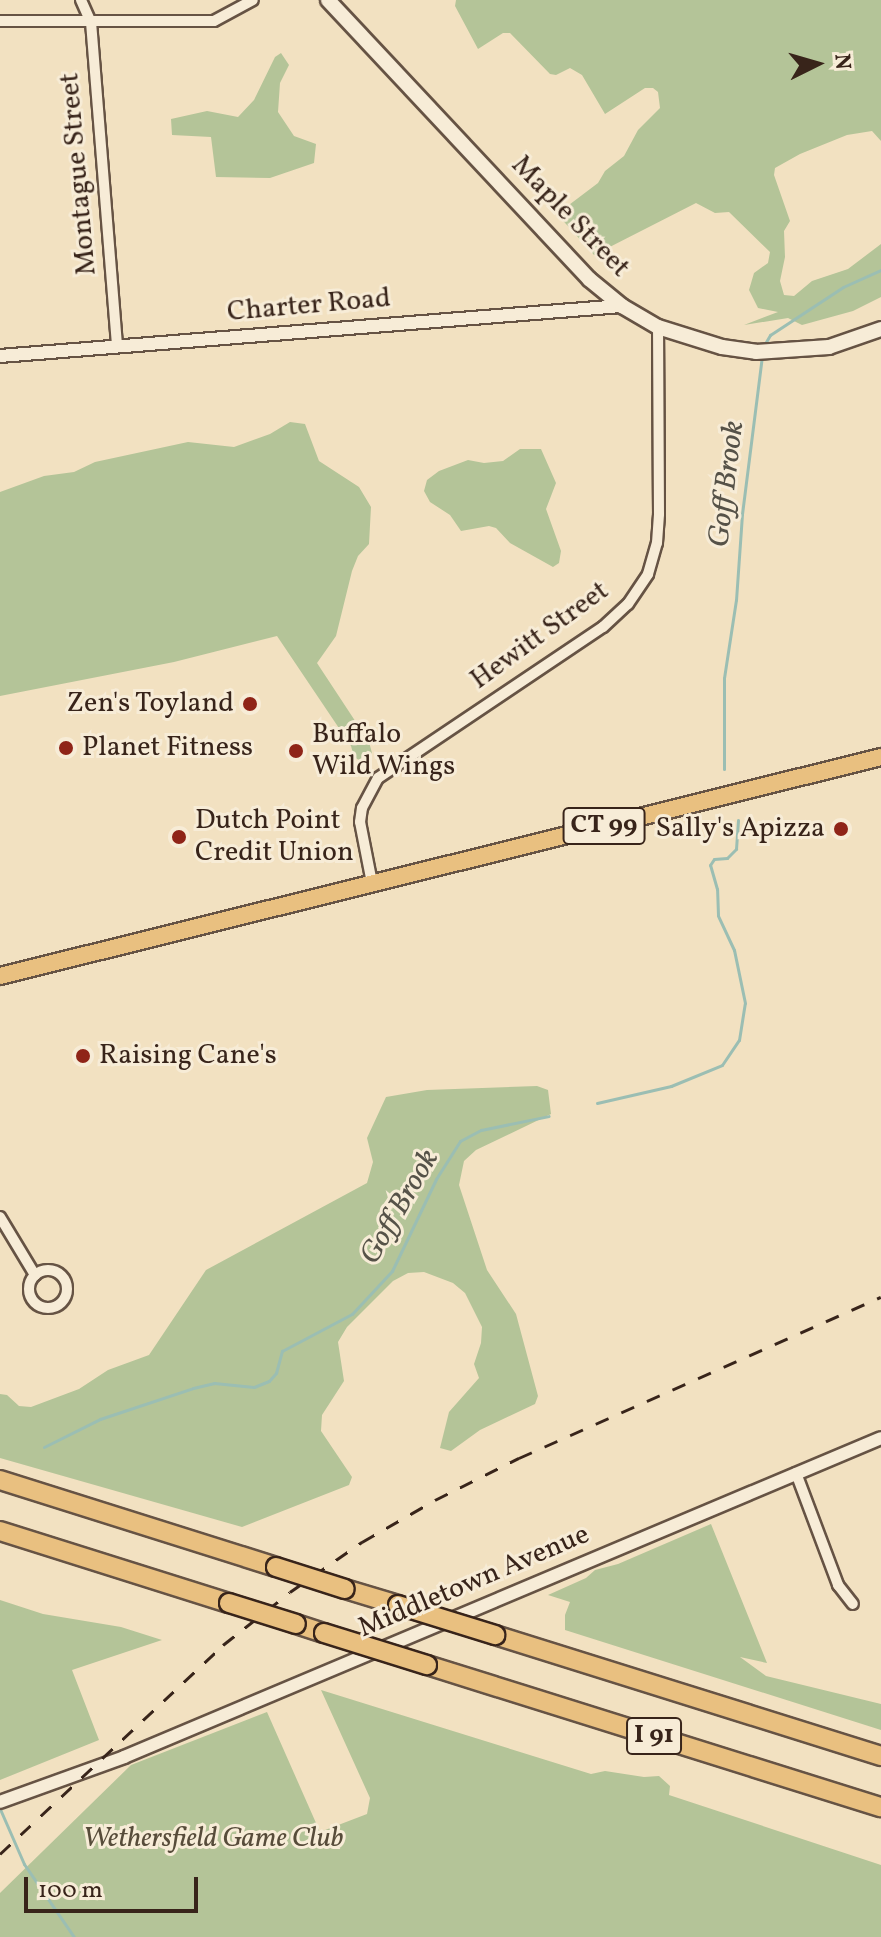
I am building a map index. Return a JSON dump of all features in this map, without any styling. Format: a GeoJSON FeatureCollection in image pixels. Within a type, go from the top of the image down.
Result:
{"type":"FeatureCollection","features":[{"type":"Feature","properties":{"kind":"highway","name":"I 91"},"geometry":{"type":"LineString","coordinates":[[0,1480],[881,1756]]}},
{"type":"Feature","properties":{"kind":"highway","name":"I 91"},"geometry":{"type":"LineString","coordinates":[[0,1531],[881,1807]]}},
{"type":"Feature","properties":{"kind":"main road","name":"Maple Street"},"geometry":{"type":"LineString","coordinates":[[328,0],[589,279],[622,306],[658,327],[722,347],[764,352],[829,347],[881,329]]}},
{"type":"Feature","properties":{"kind":"main road","name":"CT 99"},"geometry":{"type":"LineString","coordinates":[[0,976],[881,757]]}},
{"type":"Feature","properties":{"kind":"street","name":"Montague Street"},"geometry":{"type":"LineString","coordinates":[[81,0],[91,22],[117,346]]}},
{"type":"Feature","properties":{"kind":"street"},"geometry":{"type":"LineString","coordinates":[[0,21],[214,21],[253,0]]}},
{"type":"Feature","properties":{"kind":"street","name":"Charter Road"},"geometry":{"type":"LineString","coordinates":[[0,356],[622,306]]}},
{"type":"Feature","properties":{"kind":"street","name":"Hewitt Street"},"geometry":{"type":"LineString","coordinates":[[372,883],[360,822],[365,800],[378,778],[603,627],[628,604],[648,574],[657,543],[659,514],[658,327]]}},
{"type":"Feature","properties":{"kind":"street"},"geometry":{"type":"LineString","coordinates":[[0,1217],[35,1275]]}},
{"type":"Feature","properties":{"kind":"street","name":"Middletown Avenue"},"geometry":{"type":"LineString","coordinates":[[4,1801],[87,1772],[881,1438]]}},
{"type":"Feature","properties":{"kind":"street"},"geometry":{"type":"LineString","coordinates":[[796,1473],[838,1585],[853,1604]]}},
{"type":"Feature","properties":{"kind":"green space"},"geometry":{"type":"Polygon","coordinates":[[[456,0],[881,0],[881,141],[872,131],[847,135],[800,154],[775,168],[774,175],[790,221],[784,231],[785,257],[780,281],[784,295],[794,296],[812,281],[848,269],[881,244],[881,297],[853,311],[802,325],[788,318],[744,325],[778,312],[758,308],[749,290],[754,273],[768,263],[770,252],[729,212],[715,213],[696,203],[594,255],[557,214],[598,183],[605,171],[624,156],[638,130],[660,108],[658,92],[645,88],[605,114],[582,75],[570,68],[556,75],[550,74],[510,33],[503,33],[478,49],[455,6],[456,0]]]}},
{"type":"Feature","properties":{"kind":"green space"},"geometry":{"type":"Polygon","coordinates":[[[281,53],[289,65],[280,83],[278,112],[294,136],[316,144],[314,163],[270,178],[216,177],[211,137],[172,135],[171,119],[207,111],[238,117],[254,100],[275,57],[281,53]]]}},
{"type":"Feature","properties":{"kind":"green space"},"geometry":{"type":"Polygon","coordinates":[[[290,422],[305,424],[319,461],[359,487],[371,507],[369,544],[358,556],[352,571],[336,636],[317,663],[369,742],[372,753],[364,763],[354,757],[351,746],[277,636],[174,662],[0,696],[0,492],[44,476],[74,472],[95,462],[188,442],[234,447],[270,434],[290,422]]]}},
{"type":"Feature","properties":{"kind":"green space"},"geometry":{"type":"Polygon","coordinates":[[[520,449],[541,449],[556,483],[546,509],[561,551],[559,563],[553,567],[510,543],[496,528],[489,526],[461,531],[450,515],[430,502],[424,491],[427,480],[439,471],[468,460],[484,463],[503,461],[520,449]]]}},
{"type":"Feature","properties":{"kind":"green space"},"geometry":{"type":"Polygon","coordinates":[[[537,1086],[548,1090],[551,1114],[476,1150],[464,1161],[459,1185],[487,1270],[516,1314],[538,1396],[535,1404],[480,1430],[451,1451],[440,1448],[449,1412],[479,1378],[474,1364],[481,1343],[482,1327],[465,1293],[453,1283],[424,1272],[408,1273],[393,1281],[347,1327],[338,1342],[344,1381],[322,1415],[321,1431],[352,1477],[349,1485],[242,1527],[0,1458],[0,1394],[7,1395],[19,1406],[31,1407],[79,1389],[108,1370],[149,1355],[206,1270],[367,1183],[373,1162],[367,1138],[386,1097],[427,1090],[537,1086]]]}},
{"type":"Feature","properties":{"kind":"green space"},"geometry":{"type":"Polygon","coordinates":[[[711,1524],[767,1663],[740,1657],[766,1676],[881,1704],[881,1730],[565,1630],[565,1615],[570,1602],[548,1595],[586,1578],[595,1570],[618,1564],[711,1524]]]}},
{"type":"Feature","properties":{"kind":"green space"},"geometry":{"type":"Polygon","coordinates":[[[0,1600],[43,1614],[121,1627],[162,1640],[72,1670],[99,1740],[0,1780],[0,1600]]]}},
{"type":"Feature","properties":{"kind":"green space","name":"Wethersfield Game Club"},"geometry":{"type":"Polygon","coordinates":[[[321,1690],[591,1774],[605,1771],[659,1776],[670,1786],[669,1795],[881,1865],[881,1937],[0,1937],[0,1893],[131,1765],[267,1712],[320,1832],[367,1814],[370,1798],[321,1690]]]}},
{"type":"Feature","properties":{"kind":"waterway","name":"Goff Brook"},"geometry":{"type":"LineString","coordinates":[[763,347],[770,335],[843,287],[881,270]]}},
{"type":"Feature","properties":{"kind":"waterway","name":"Goff Brook"},"geometry":{"type":"LineString","coordinates":[[724,769],[724,678],[736,600],[742,514],[762,355]]}},
{"type":"Feature","properties":{"kind":"waterway","name":"Goff Brook"},"geometry":{"type":"LineString","coordinates":[[597,1103],[671,1086],[722,1065],[739,1040],[745,1003],[734,950],[718,915],[717,889],[710,865],[714,859],[727,858],[736,849],[738,820]]}},
{"type":"Feature","properties":{"kind":"waterway","name":"Goff Brook"},"geometry":{"type":"LineString","coordinates":[[44,1447],[100,1419],[193,1388],[214,1383],[254,1387],[269,1381],[276,1373],[282,1351],[352,1314],[392,1271],[436,1179],[460,1141],[481,1130],[549,1116]]}},
{"type":"Feature","properties":{"kind":"waterway","name":"Goff Brook"},"geometry":{"type":"LineString","coordinates":[[0,1809],[24,1864],[74,1937]]}},
{"type":"Feature","properties":{"kind":"railway"},"geometry":{"type":"LineString","coordinates":[[0,1854],[223,1645],[290,1592],[362,1542],[435,1500],[519,1458],[881,1297]]}},
{"type":"Feature","properties":{"kind":"place","name":"Zen's Toyland"},"geometry":{"type":"Point","coordinates":[250,704]}},
{"type":"Feature","properties":{"kind":"place","name":"Planet Fitness"},"geometry":{"type":"Point","coordinates":[66,748]}},
{"type":"Feature","properties":{"kind":"place","name":"Buffalo Wild Wings"},"geometry":{"type":"Point","coordinates":[296,751]}},
{"type":"Feature","properties":{"kind":"place","name":"Sally's Apizza"},"geometry":{"type":"Point","coordinates":[841,829]}},
{"type":"Feature","properties":{"kind":"place","name":"Dutch Point Credit Union"},"geometry":{"type":"Point","coordinates":[179,837]}},
{"type":"Feature","properties":{"kind":"place","name":"Raising Cane's"},"geometry":{"type":"Point","coordinates":[83,1056]}}]}
